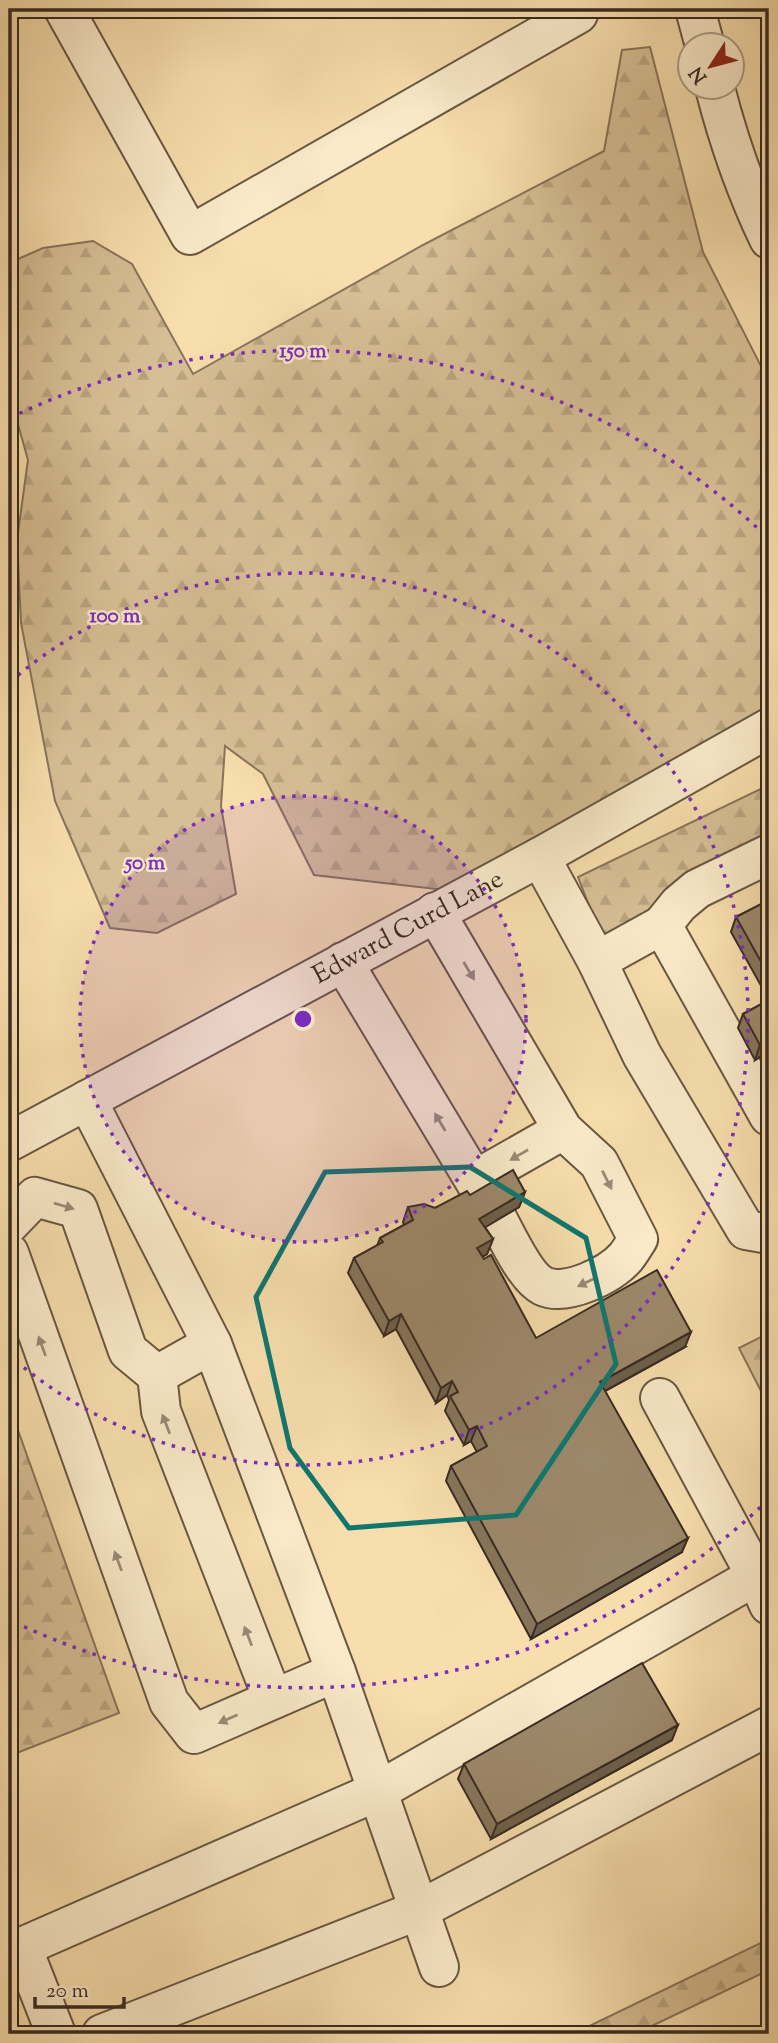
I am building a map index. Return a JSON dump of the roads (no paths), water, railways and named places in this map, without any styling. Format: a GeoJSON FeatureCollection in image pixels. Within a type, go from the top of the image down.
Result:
{"type":"FeatureCollection","features":[{"type":"Feature","properties":{"kind":"street"},"geometry":{"type":"LineString","coordinates":[[64,9],[190,235],[578,15],[580,9]]}},
{"type":"Feature","properties":{"kind":"street"},"geometry":{"type":"LineString","coordinates":[[695,9],[701,32]]}},
{"type":"Feature","properties":{"kind":"street"},"geometry":{"type":"LineString","coordinates":[[719,102],[723,118],[758,181],[769,239]]}},
{"type":"Feature","properties":{"kind":"street","name":"Edward Curd Lane"},"geometry":{"type":"LineString","coordinates":[[9,1142],[540,857],[769,728]]}},
{"type":"Feature","properties":{"kind":"street"},"geometry":{"type":"LineString","coordinates":[[597,961],[662,925],[679,904],[697,889],[769,853]]}},
{"type":"Feature","properties":{"kind":"street"},"geometry":{"type":"LineString","coordinates":[[540,857],[597,961],[642,1055],[746,1230],[769,1234]]}},
{"type":"Feature","properties":{"kind":"street"},"geometry":{"type":"LineString","coordinates":[[343,962],[518,1256],[541,1286],[558,1290],[579,1287],[625,1259],[638,1239],[599,1163],[563,1130],[435,912]]}},
{"type":"Feature","properties":{"kind":"street"},"geometry":{"type":"LineString","coordinates":[[662,925],[769,1116]]}},
{"type":"Feature","properties":{"kind":"street"},"geometry":{"type":"LineString","coordinates":[[88,1100],[212,1344],[335,1672],[439,1966]]}},
{"type":"Feature","properties":{"kind":"street"},"geometry":{"type":"LineString","coordinates":[[486,1199],[563,1130]]}},
{"type":"Feature","properties":{"kind":"street"},"geometry":{"type":"LineString","coordinates":[[9,1224],[35,1197],[78,1209],[128,1351],[156,1375],[161,1411],[273,1699]]}},
{"type":"Feature","properties":{"kind":"street"},"geometry":{"type":"LineString","coordinates":[[9,1253],[169,1702],[194,1734],[335,1672]]}},
{"type":"Feature","properties":{"kind":"street"},"geometry":{"type":"LineString","coordinates":[[156,1375],[212,1344]]}},
{"type":"Feature","properties":{"kind":"street"},"geometry":{"type":"LineString","coordinates":[[56,2034],[22,1947],[377,1791],[762,1590],[660,1398]]}},
{"type":"Feature","properties":{"kind":"street"},"geometry":{"type":"LineString","coordinates":[[102,2034],[419,1910],[769,1726]]}}]}
